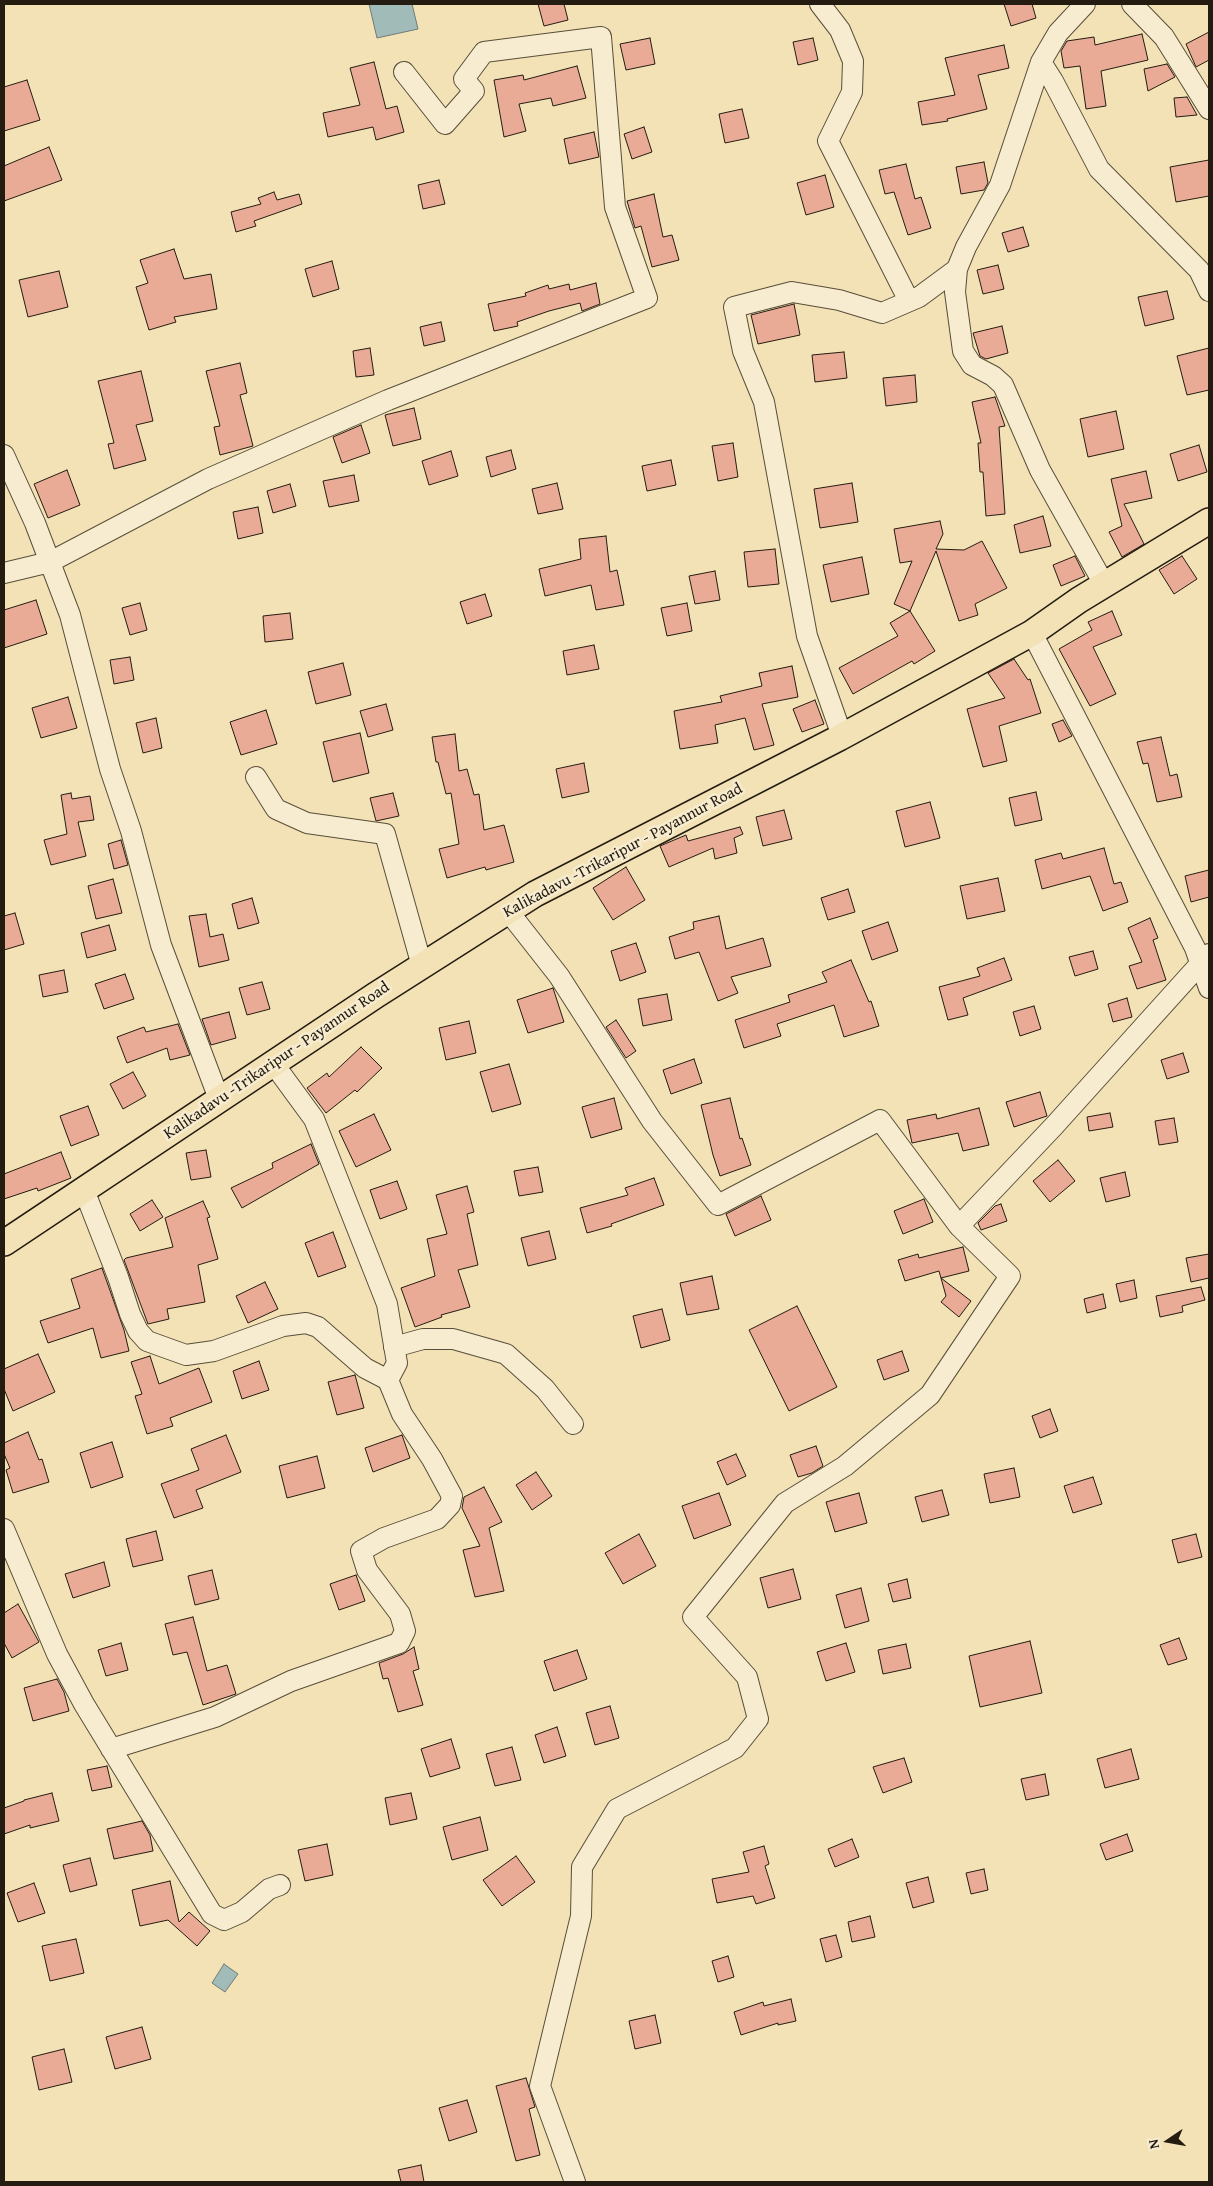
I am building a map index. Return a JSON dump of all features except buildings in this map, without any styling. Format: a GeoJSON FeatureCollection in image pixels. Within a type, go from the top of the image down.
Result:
{"type":"FeatureCollection","features":[{"type":"Feature","properties":{"kind":"main road","name":"Kalikadavu -Trikaripur - Payannur Road"},"geometry":{"type":"LineString","coordinates":[[4,1243],[273,1063],[535,894],[842,736],[1032,633],[1104,584],[1209,520]]}},
{"type":"Feature","properties":{"kind":"street"},"geometry":{"type":"LineString","coordinates":[[820,4],[840,30],[853,61],[852,92],[828,141],[909,301]]}},
{"type":"Feature","properties":{"kind":"street"},"geometry":{"type":"LineString","coordinates":[[1085,4],[1058,33],[1041,62],[1000,185],[966,247],[957,269],[955,292],[963,351],[972,365],[993,376],[1003,385],[1040,470],[1104,584]]}},
{"type":"Feature","properties":{"kind":"street"},"geometry":{"type":"LineString","coordinates":[[1132,4],[1164,37],[1193,80],[1209,109]]}},
{"type":"Feature","properties":{"kind":"street"},"geometry":{"type":"LineString","coordinates":[[4,573],[50,562],[208,480],[388,400],[647,298],[615,207],[601,37],[484,52],[464,79],[474,91],[444,124],[404,72]]}},
{"type":"Feature","properties":{"kind":"street"},"geometry":{"type":"LineString","coordinates":[[1041,62],[1099,168],[1198,270],[1209,291]]}},
{"type":"Feature","properties":{"kind":"street"},"geometry":{"type":"LineString","coordinates":[[842,736],[807,636],[764,402],[743,351],[734,307],[792,292],[839,300],[882,313],[919,297],[957,269]]}},
{"type":"Feature","properties":{"kind":"street"},"geometry":{"type":"LineString","coordinates":[[4,455],[35,523],[70,615],[110,769],[132,831],[161,945],[219,1100]]}},
{"type":"Feature","properties":{"kind":"street"},"geometry":{"type":"LineString","coordinates":[[1032,633],[1195,948],[1205,958],[1209,988]]}},
{"type":"Feature","properties":{"kind":"street"},"geometry":{"type":"LineString","coordinates":[[256,777],[276,809],[307,823],[384,834],[422,966]]}},
{"type":"Feature","properties":{"kind":"street"},"geometry":{"type":"LineString","coordinates":[[508,911],[559,976],[652,1121],[718,1205],[880,1120],[959,1226],[1010,1276],[930,1395],[845,1466],[785,1503],[693,1617],[746,1677],[758,1719],[735,1748],[617,1809],[582,1867],[581,1916],[540,2086],[575,2182]]}},
{"type":"Feature","properties":{"kind":"street"},"geometry":{"type":"LineString","coordinates":[[959,1226],[1054,1126],[1205,958]]}},
{"type":"Feature","properties":{"kind":"street"},"geometry":{"type":"LineString","coordinates":[[273,1063],[314,1119],[387,1304],[397,1363],[388,1380]]}},
{"type":"Feature","properties":{"kind":"street"},"geometry":{"type":"LineString","coordinates":[[84,1190],[118,1277],[130,1314],[138,1331],[147,1341],[186,1355],[214,1351],[282,1326],[306,1323],[318,1327],[365,1368],[388,1380],[402,1414],[432,1459],[452,1496],[450,1505],[437,1519],[384,1538],[361,1550],[367,1570],[400,1614],[405,1631],[399,1643],[291,1680],[215,1717],[111,1749]]}},
{"type":"Feature","properties":{"kind":"street"},"geometry":{"type":"LineString","coordinates":[[394,1347],[423,1339],[452,1339],[506,1354],[545,1389],[573,1424]]}},
{"type":"Feature","properties":{"kind":"street"},"geometry":{"type":"LineString","coordinates":[[4,1529],[57,1654],[111,1749],[212,1914],[224,1920],[242,1912],[269,1890],[280,1885]]}},
{"type":"Feature","properties":{"kind":"water"},"geometry":{"type":"Polygon","coordinates":[[[369,4],[412,4],[418,29],[377,38],[369,4]]]}},
{"type":"Feature","properties":{"kind":"water"},"geometry":{"type":"Polygon","coordinates":[[[224,1964],[238,1974],[225,1992],[212,1983],[224,1964]]]}}]}
